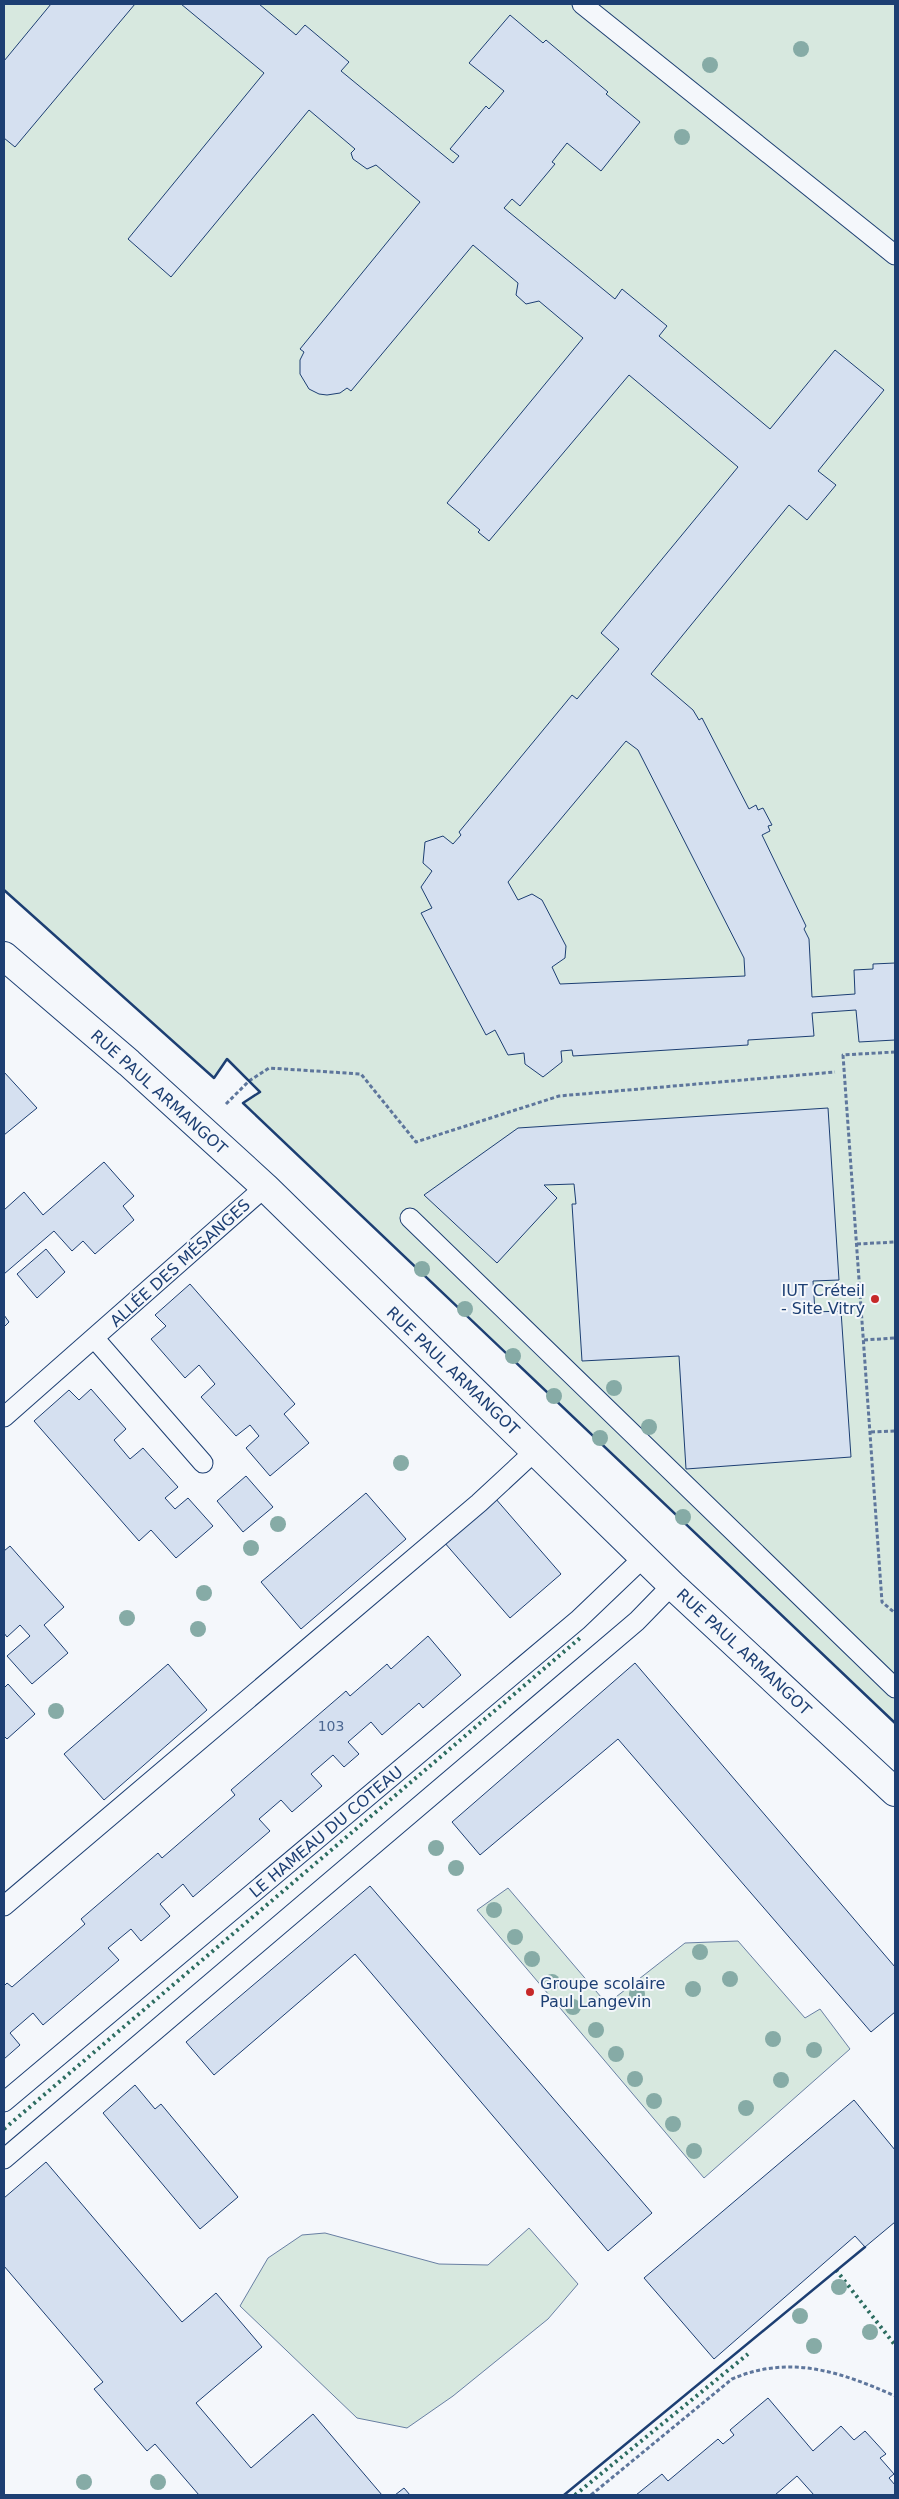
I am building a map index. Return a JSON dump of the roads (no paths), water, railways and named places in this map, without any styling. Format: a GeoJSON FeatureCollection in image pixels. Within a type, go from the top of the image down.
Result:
{"type":"FeatureCollection","features":[{"type":"Feature","properties":{"kind":"street","name":"RUE PAUL ARMANGOT"},"geometry":{"type":"LineString","coordinates":[[4,956],[129,1063],[264,1187],[672,1585],[895,1792]]}},
{"type":"Feature","properties":{"kind":"lane"},"geometry":{"type":"LineString","coordinates":[[582,4],[895,255]]}},
{"type":"Feature","properties":{"kind":"lane","name":"ALLÉE DES MÉSANGES"},"geometry":{"type":"LineString","coordinates":[[4,1417],[95,1339],[264,1187]]}},
{"type":"Feature","properties":{"kind":"lane"},"geometry":{"type":"LineString","coordinates":[[410,1218],[895,1688]]}},
{"type":"Feature","properties":{"kind":"lane","name":"ALLÉE DES MÉSANGES"},"geometry":{"type":"LineString","coordinates":[[95,1339],[203,1462]]}},
{"type":"Feature","properties":{"kind":"lane"},"geometry":{"type":"LineString","coordinates":[[4,1906],[479,1502],[536,1451]]}},
{"type":"Feature","properties":{"kind":"lane","name":"LE HAMEAU DU COTEAU"},"geometry":{"type":"LineString","coordinates":[[4,2102],[578,1620],[644,1557]]}},
{"type":"Feature","properties":{"kind":"lane"},"geometry":{"type":"LineString","coordinates":[[4,2159],[637,1621],[672,1585]]}},
{"type":"Feature","properties":{"kind":"place","name":"IUT Créteil - Site Vitry"},"geometry":{"type":"Point","coordinates":[875,1299]}},
{"type":"Feature","properties":{"kind":"place","name":"Groupe scolaire Paul Langevin"},"geometry":{"type":"Point","coordinates":[530,1992]}}]}
